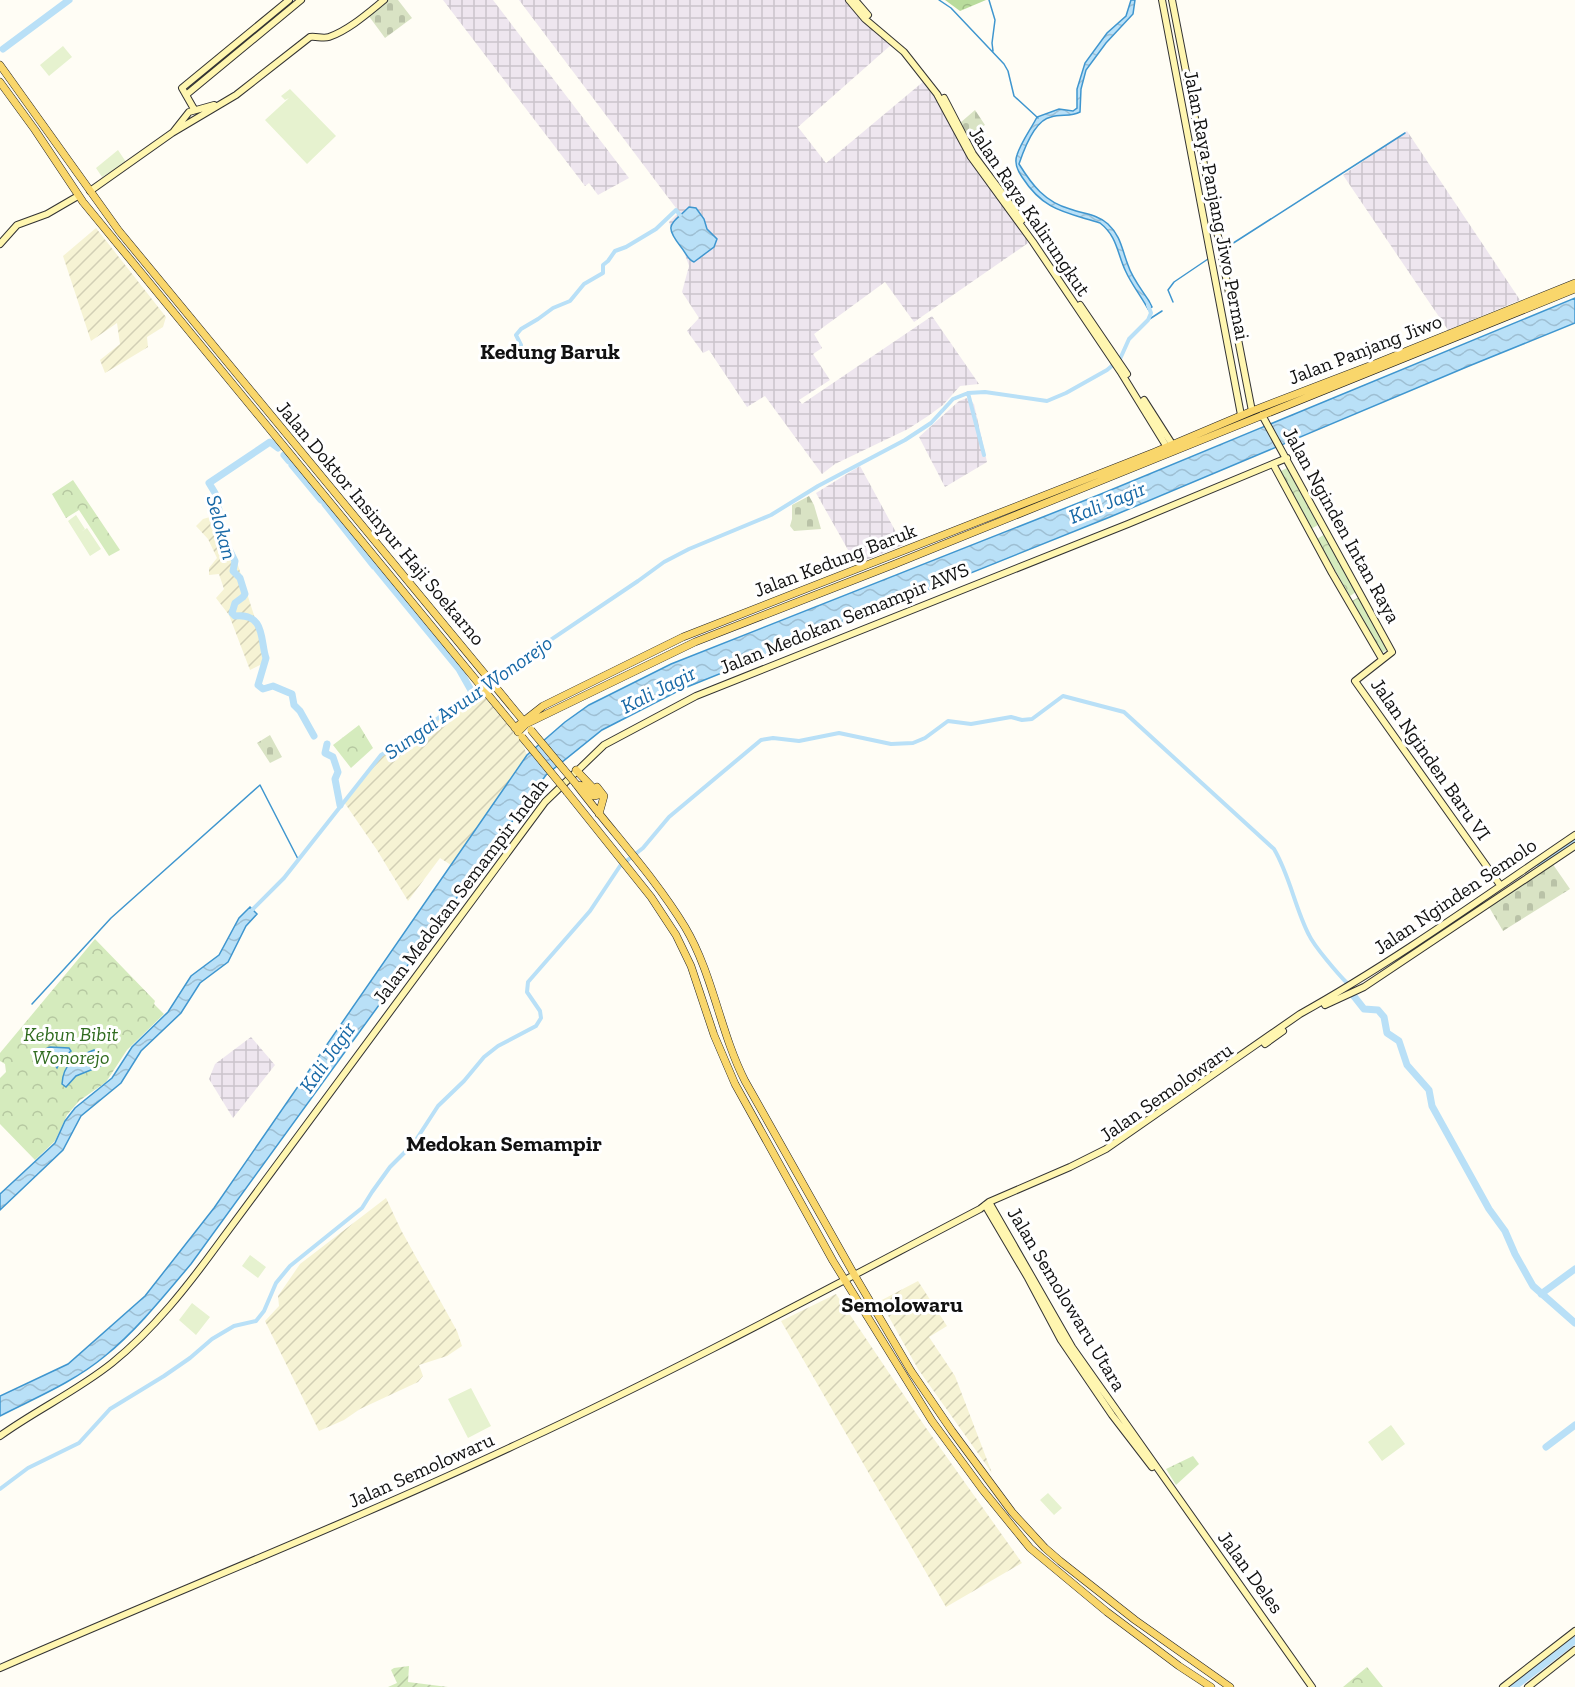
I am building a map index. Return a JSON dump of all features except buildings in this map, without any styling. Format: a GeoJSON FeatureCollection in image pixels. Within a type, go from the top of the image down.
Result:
{"type":"FeatureCollection","features":[{"type":"Feature","properties":{"kind":"main road","name":"Jalan Doktor Insinyur Haji Soekarno"},"geometry":{"type":"LineString","coordinates":[[0,65],[90,191],[149,268],[632,853],[685,928],[702,966],[735,1059],[778,1143],[911,1371],[1012,1512],[1051,1554],[1111,1602],[1230,1687]]}},
{"type":"Feature","properties":{"kind":"main road","name":"Jalan Doktor Insinyur Haji Soekarno"},"geometry":{"type":"LineString","coordinates":[[0,82],[78,196],[519,732],[651,897],[680,941],[726,1066],[769,1148],[907,1383],[953,1450],[1030,1548],[1107,1612],[1211,1687]]}},
{"type":"Feature","properties":{"kind":"main road"},"geometry":{"type":"LineString","coordinates":[[14,100],[20,99],[21,94]]}},
{"type":"Feature","properties":{"kind":"main road"},"geometry":{"type":"LineString","coordinates":[[22,112],[25,107],[30,106]]}},
{"type":"Feature","properties":{"kind":"main road"},"geometry":{"type":"LineString","coordinates":[[142,273],[147,274],[149,268]]}},
{"type":"Feature","properties":{"kind":"main road"},"geometry":{"type":"LineString","coordinates":[[151,285],[153,280],[158,279]]}},
{"type":"Feature","properties":{"kind":"main road","name":"Jalan Panjang Jiwo"},"geometry":{"type":"LineString","coordinates":[[1435,342],[1575,283]]}},
{"type":"Feature","properties":{"kind":"main road","name":"Jalan Panjang Jiwo"},"geometry":{"type":"LineString","coordinates":[[1171,448],[1252,411],[1575,290]]}},
{"type":"Feature","properties":{"kind":"main road","name":"Jalan Panjang Jiwo"},"geometry":{"type":"LineString","coordinates":[[1171,448],[1262,415],[1426,345]]}},
{"type":"Feature","properties":{"kind":"main road"},"geometry":{"type":"LineString","coordinates":[[274,433],[278,432],[280,427]]}},
{"type":"Feature","properties":{"kind":"main road"},"geometry":{"type":"LineString","coordinates":[[282,443],[284,438],[289,438]]}},
{"type":"Feature","properties":{"kind":"main road","name":"Jalan Kedung Baruk"},"geometry":{"type":"LineString","coordinates":[[527,725],[543,706],[691,633],[1171,448]]}},
{"type":"Feature","properties":{"kind":"main road","name":"Jalan Kedung Baruk"},"geometry":{"type":"LineString","coordinates":[[527,725],[695,642],[895,564],[1047,497]]}},
{"type":"Feature","properties":{"kind":"main road"},"geometry":{"type":"LineString","coordinates":[[771,603],[774,610]]}},
{"type":"Feature","properties":{"kind":"main road"},"geometry":{"type":"LineString","coordinates":[[691,633],[695,642]]}},
{"type":"Feature","properties":{"kind":"main road"},"geometry":{"type":"LineString","coordinates":[[519,732],[527,725]]}},
{"type":"Feature","properties":{"kind":"main road"},"geometry":{"type":"LineString","coordinates":[[576,785],[584,786],[594,796],[598,795],[578,769]]}},
{"type":"Feature","properties":{"kind":"main road"},"geometry":{"type":"LineString","coordinates":[[578,769],[602,793],[603,803],[599,814]]}},
{"type":"Feature","properties":{"kind":"main road"},"geometry":{"type":"LineString","coordinates":[[769,1148],[775,1148],[778,1143]]}},
{"type":"Feature","properties":{"kind":"main road"},"geometry":{"type":"LineString","coordinates":[[777,1162],[780,1157],[786,1156]]}},
{"type":"Feature","properties":{"kind":"main road"},"geometry":{"type":"LineString","coordinates":[[944,1438],[950,1437],[952,1431]]}},
{"type":"Feature","properties":{"kind":"main road"},"geometry":{"type":"LineString","coordinates":[[953,1450],[956,1445],[962,1444]]}},
{"type":"Feature","properties":{"kind":"main road"},"geometry":{"type":"LineString","coordinates":[[1179,1666],[1184,1664],[1186,1657]]}},
{"type":"Feature","properties":{"kind":"main road"},"geometry":{"type":"LineString","coordinates":[[1195,1675],[1195,1669],[1201,1667]]}},
{"type":"Feature","properties":{"kind":"street"},"geometry":{"type":"LineString","coordinates":[[184,92],[289,0]]}},
{"type":"Feature","properties":{"kind":"street"},"geometry":{"type":"LineString","coordinates":[[184,92],[301,0]]}},
{"type":"Feature","properties":{"kind":"street"},"geometry":{"type":"LineString","coordinates":[[90,191],[172,133],[241,91],[310,37],[331,36],[360,19],[384,0]]}},
{"type":"Feature","properties":{"kind":"street","name":"Jalan Raya Kalirungkut"},"geometry":{"type":"LineString","coordinates":[[849,0],[866,19],[904,52],[929,84],[964,146],[1121,368],[1171,448]]}},
{"type":"Feature","properties":{"kind":"street","name":"Jalan Raya Kalirungkut"},"geometry":{"type":"LineString","coordinates":[[855,0],[864,12],[907,50],[932,81],[945,99],[984,173]]}},
{"type":"Feature","properties":{"kind":"street","name":"Jalan Raya Panjang Jiwo Permai"},"geometry":{"type":"LineString","coordinates":[[1162,2],[1241,416]]}},
{"type":"Feature","properties":{"kind":"street","name":"Jalan Raya Panjang Jiwo Permai"},"geometry":{"type":"LineString","coordinates":[[1172,2],[1252,411]]}},
{"type":"Feature","properties":{"kind":"street"},"geometry":{"type":"LineString","coordinates":[[184,92],[194,110]]}},
{"type":"Feature","properties":{"kind":"street"},"geometry":{"type":"LineString","coordinates":[[1181,106],[1188,106],[1192,103]]}},
{"type":"Feature","properties":{"kind":"street"},"geometry":{"type":"LineString","coordinates":[[172,133],[185,115],[194,110],[217,105]]}},
{"type":"Feature","properties":{"kind":"street"},"geometry":{"type":"LineString","coordinates":[[1183,114],[1193,111]]}},
{"type":"Feature","properties":{"kind":"street"},"geometry":{"type":"LineString","coordinates":[[0,244],[17,225],[46,214],[78,196]]}},
{"type":"Feature","properties":{"kind":"street"},"geometry":{"type":"LineString","coordinates":[[1200,202],[1205,204],[1211,199]]}},
{"type":"Feature","properties":{"kind":"street"},"geometry":{"type":"LineString","coordinates":[[1202,214],[1207,210],[1213,211]]}},
{"type":"Feature","properties":{"kind":"street"},"geometry":{"type":"LineString","coordinates":[[1222,316],[1233,314]]}},
{"type":"Feature","properties":{"kind":"street","name":"Jalan Nginden Intan Raya"},"geometry":{"type":"LineString","coordinates":[[1262,415],[1286,455],[1323,528],[1392,652],[1382,659],[1273,464]]}},
{"type":"Feature","properties":{"kind":"street","name":"Jalan Medokan Semampir AWS"},"geometry":{"type":"LineString","coordinates":[[679,704],[1273,464],[1286,455]]}},
{"type":"Feature","properties":{"kind":"street","name":"Jalan Nginden Baru VI"},"geometry":{"type":"LineString","coordinates":[[1382,659],[1356,681],[1500,885]]}},
{"type":"Feature","properties":{"kind":"street","name":"Jalan Medokan Semampir Indah"},"geometry":{"type":"LineString","coordinates":[[0,1436],[112,1363],[164,1314],[545,802],[604,745],[679,704]]}},
{"type":"Feature","properties":{"kind":"street","name":"Jalan Nginden Semolo"},"geometry":{"type":"LineString","coordinates":[[1352,988],[1575,835]]}},
{"type":"Feature","properties":{"kind":"street","name":"Jalan Nginden Semolo"},"geometry":{"type":"LineString","coordinates":[[1352,988],[1364,987],[1575,846]]}},
{"type":"Feature","properties":{"kind":"street","name":"Jalan Semolowaru"},"geometry":{"type":"LineString","coordinates":[[0,1668],[339,1525],[521,1443],[846,1281],[986,1206],[1099,1156],[1259,1046],[1300,1014],[1352,988]]}},
{"type":"Feature","properties":{"kind":"street","name":"Jalan Semolowaru Utara"},"geometry":{"type":"LineString","coordinates":[[986,1206],[1072,1347],[1163,1477]]}},
{"type":"Feature","properties":{"kind":"street","name":"Jalan Deles"},"geometry":{"type":"LineString","coordinates":[[1163,1477],[1312,1687]]}},
{"type":"Feature","properties":{"kind":"street"},"geometry":{"type":"LineString","coordinates":[[1503,1687],[1559,1647],[1575,1631]]}},
{"type":"Feature","properties":{"kind":"street"},"geometry":{"type":"LineString","coordinates":[[1559,1647],[1566,1656]]}},
{"type":"Feature","properties":{"kind":"street"},"geometry":{"type":"LineString","coordinates":[[1528,1687],[1575,1650]]}},
{"type":"Feature","properties":{"kind":"shaded area"},"geometry":{"type":"Polygon","coordinates":[[[443,0],[493,0],[629,178],[598,195],[589,183],[585,186],[443,0]]]}},
{"type":"Feature","properties":{"kind":"shaded area"},"geometry":{"type":"Polygon","coordinates":[[[519,0],[848,0],[892,44],[798,127],[826,163],[924,81],[940,104],[951,127],[1031,241],[914,322],[885,282],[814,334],[822,348],[813,354],[830,380],[799,400],[802,404],[932,316],[979,384],[960,386],[943,405],[908,429],[835,464],[822,474],[765,396],[747,407],[709,350],[703,353],[687,331],[699,318],[682,292],[689,266],[682,246],[674,237],[669,222],[679,212],[519,0]]]}},
{"type":"Feature","properties":{"kind":"shaded area"},"geometry":{"type":"Polygon","coordinates":[[[1407,131],[1520,300],[1448,330],[1343,175],[1407,131]]]}},
{"type":"Feature","properties":{"kind":"shaded area"},"geometry":{"type":"Polygon","coordinates":[[[96,228],[166,317],[163,327],[147,337],[148,347],[105,373],[100,360],[120,344],[117,323],[91,341],[63,256],[96,228]]]}},
{"type":"Feature","properties":{"kind":"shaded area"},"geometry":{"type":"Polygon","coordinates":[[[967,398],[974,404],[987,462],[945,487],[919,437],[959,401],[967,398]]]}},
{"type":"Feature","properties":{"kind":"shaded area"},"geometry":{"type":"Polygon","coordinates":[[[860,466],[903,545],[856,564],[816,493],[860,466]]]}},
{"type":"Feature","properties":{"kind":"shaded area"},"geometry":{"type":"Polygon","coordinates":[[[217,515],[230,550],[235,556],[261,637],[264,663],[250,670],[229,615],[216,598],[224,589],[219,574],[209,575],[209,568],[217,558],[208,539],[196,526],[203,519],[217,515]]]}},
{"type":"Feature","properties":{"kind":"shaded area"},"geometry":{"type":"Polygon","coordinates":[[[485,691],[518,732],[527,755],[451,865],[440,858],[408,901],[344,802],[381,755],[415,736],[472,692],[485,691]]]}},
{"type":"Feature","properties":{"kind":"shaded area"},"geometry":{"type":"Polygon","coordinates":[[[251,1037],[275,1065],[233,1118],[209,1079],[215,1064],[251,1037]]]}},
{"type":"Feature","properties":{"kind":"shaded area"},"geometry":{"type":"Polygon","coordinates":[[[386,1198],[401,1230],[457,1331],[462,1346],[447,1356],[419,1365],[423,1376],[418,1382],[319,1431],[265,1321],[279,1306],[278,1296],[300,1264],[386,1198]]]}},
{"type":"Feature","properties":{"kind":"shaded area"},"geometry":{"type":"Polygon","coordinates":[[[918,1281],[947,1326],[929,1337],[955,1376],[992,1473],[918,1369],[880,1301],[918,1281]]]}},
{"type":"Feature","properties":{"kind":"shaded area"},"geometry":{"type":"Polygon","coordinates":[[[836,1294],[924,1425],[1022,1563],[946,1607],[781,1321],[836,1294]]]}},
{"type":"Feature","properties":{"kind":"green space"},"geometry":{"type":"Polygon","coordinates":[[[388,0],[398,0],[412,18],[385,38],[368,15],[388,0]]]}},
{"type":"Feature","properties":{"kind":"green space"},"geometry":{"type":"Polygon","coordinates":[[[945,0],[986,0],[960,11],[945,0]]]}},
{"type":"Feature","properties":{"kind":"green space"},"geometry":{"type":"Polygon","coordinates":[[[63,46],[72,57],[49,76],[40,65],[63,46]]]}},
{"type":"Feature","properties":{"kind":"green space"},"geometry":{"type":"Polygon","coordinates":[[[290,89],[336,136],[307,164],[265,120],[289,98],[285,100],[281,96],[290,89]]]}},
{"type":"Feature","properties":{"kind":"green space"},"geometry":{"type":"Polygon","coordinates":[[[975,110],[985,125],[966,136],[960,123],[975,110]]]}},
{"type":"Feature","properties":{"kind":"green space"},"geometry":{"type":"Polygon","coordinates":[[[118,150],[126,162],[102,177],[96,168],[118,150]]]}},
{"type":"Feature","properties":{"kind":"green space"},"geometry":{"type":"Polygon","coordinates":[[[1287,468],[1318,525],[1311,529],[1279,472],[1287,468]]]}},
{"type":"Feature","properties":{"kind":"green space"},"geometry":{"type":"Polygon","coordinates":[[[73,480],[120,550],[109,556],[79,510],[66,518],[52,494],[73,480]]]}},
{"type":"Feature","properties":{"kind":"green space"},"geometry":{"type":"Polygon","coordinates":[[[809,496],[821,529],[794,531],[790,526],[792,505],[809,496]]]}},
{"type":"Feature","properties":{"kind":"green space"},"geometry":{"type":"Polygon","coordinates":[[[76,515],[85,529],[81,532],[87,528],[101,549],[90,556],[68,521],[76,515]]]}},
{"type":"Feature","properties":{"kind":"green space"},"geometry":{"type":"Polygon","coordinates":[[[1325,534],[1356,592],[1350,596],[1317,539],[1325,534]]]}},
{"type":"Feature","properties":{"kind":"green space"},"geometry":{"type":"Polygon","coordinates":[[[1359,597],[1388,649],[1382,653],[1352,601],[1359,597]]]}},
{"type":"Feature","properties":{"kind":"green space"},"geometry":{"type":"Polygon","coordinates":[[[359,725],[373,748],[351,768],[333,745],[359,725]]]}},
{"type":"Feature","properties":{"kind":"green space"},"geometry":{"type":"Polygon","coordinates":[[[270,735],[282,757],[270,763],[257,743],[270,735]]]}},
{"type":"Feature","properties":{"kind":"green space"},"geometry":{"type":"Polygon","coordinates":[[[1552,863],[1570,889],[1503,931],[1489,907],[1552,863]]]}},
{"type":"Feature","properties":{"kind":"green space","name":"Kebun Bibit Wonorejo"},"geometry":{"type":"Polygon","coordinates":[[[95,939],[155,1001],[154,1004],[164,1014],[127,1050],[106,1082],[79,1101],[67,1115],[55,1141],[35,1160],[0,1124],[0,1078],[6,1072],[5,1064],[0,1061],[0,1053],[95,939]]]}},
{"type":"Feature","properties":{"kind":"green space"},"geometry":{"type":"Polygon","coordinates":[[[250,1255],[266,1267],[258,1278],[242,1266],[250,1255]]]}},
{"type":"Feature","properties":{"kind":"green space"},"geometry":{"type":"Polygon","coordinates":[[[192,1303],[210,1317],[196,1335],[179,1320],[192,1303]]]}},
{"type":"Feature","properties":{"kind":"green space"},"geometry":{"type":"Polygon","coordinates":[[[471,1388],[491,1426],[468,1438],[448,1399],[471,1388]]]}},
{"type":"Feature","properties":{"kind":"green space"},"geometry":{"type":"Polygon","coordinates":[[[1391,1425],[1405,1444],[1382,1461],[1368,1442],[1391,1425]]]}},
{"type":"Feature","properties":{"kind":"green space"},"geometry":{"type":"Polygon","coordinates":[[[1193,1456],[1199,1464],[1176,1485],[1166,1469],[1193,1456]]]}},
{"type":"Feature","properties":{"kind":"green space"},"geometry":{"type":"Polygon","coordinates":[[[1048,1493],[1062,1508],[1054,1515],[1040,1500],[1048,1493]]]}},
{"type":"Feature","properties":{"kind":"green space"},"geometry":{"type":"Polygon","coordinates":[[[409,1666],[408,1682],[448,1687],[388,1687],[397,1683],[391,1670],[409,1666]]]}},
{"type":"Feature","properties":{"kind":"green space"},"geometry":{"type":"Polygon","coordinates":[[[1367,1667],[1383,1687],[1343,1687],[1367,1667]]]}},
{"type":"Feature","properties":{"kind":"water"},"geometry":{"type":"Polygon","coordinates":[[[1131,0],[1135,0],[1133,14],[1106,43],[1086,70],[1081,89],[1080,112],[1045,119],[1035,129],[1019,164],[1034,186],[1053,202],[1099,218],[1108,224],[1118,238],[1132,275],[1152,307],[1148,309],[1128,277],[1114,240],[1106,228],[1100,223],[1066,213],[1047,204],[1030,188],[1016,164],[1019,150],[1037,117],[1059,109],[1073,111],[1077,108],[1077,89],[1085,63],[1107,33],[1126,16],[1131,0]]]}},
{"type":"Feature","properties":{"kind":"water"},"geometry":{"type":"Polygon","coordinates":[[[689,207],[696,208],[704,219],[707,229],[717,239],[714,247],[694,262],[675,239],[671,229],[674,222],[689,207]]]}},
{"type":"Feature","properties":{"kind":"water","name":"Kali Jagir"},"geometry":{"type":"Polygon","coordinates":[[[1575,298],[1575,323],[1110,517],[682,689],[602,730],[546,775],[191,1264],[160,1300],[117,1346],[93,1365],[54,1389],[0,1416],[0,1396],[68,1364],[145,1296],[214,1208],[527,755],[565,722],[589,705],[671,664],[1101,494],[1575,298]]]}},
{"type":"Feature","properties":{"kind":"water"},"geometry":{"type":"Polygon","coordinates":[[[250,907],[257,914],[246,926],[228,962],[200,983],[181,1013],[141,1051],[121,1083],[81,1116],[63,1150],[0,1210],[0,1194],[55,1143],[65,1121],[75,1108],[112,1078],[132,1047],[168,1012],[191,976],[219,955],[239,918],[250,907]]]}},
{"type":"Feature","properties":{"kind":"water"},"geometry":{"type":"Polygon","coordinates":[[[50,1047],[69,1048],[71,1051],[62,1058],[57,1068],[52,1060],[47,1059],[43,1053],[43,1050],[50,1047]]]}},
{"type":"Feature","properties":{"kind":"water"},"geometry":{"type":"Polygon","coordinates":[[[94,1050],[101,1052],[104,1062],[101,1066],[76,1076],[66,1087],[62,1084],[68,1066],[82,1055],[94,1050]]]}},
{"type":"Feature","properties":{"kind":"waterway"},"geometry":{"type":"LineString","coordinates":[[3,49],[69,0]]}},
{"type":"Feature","properties":{"kind":"waterway"},"geometry":{"type":"LineString","coordinates":[[939,0],[951,8],[1004,64],[1014,96],[1038,118]]}},
{"type":"Feature","properties":{"kind":"waterway"},"geometry":{"type":"LineString","coordinates":[[989,0],[995,20],[993,51]]}},
{"type":"Feature","properties":{"kind":"waterway"},"geometry":{"type":"LineString","coordinates":[[1224,249],[1405,133]]}},
{"type":"Feature","properties":{"kind":"waterway","name":"Selokan"},"geometry":{"type":"LineString","coordinates":[[521,345],[516,335],[521,329],[553,308],[570,301],[584,284],[603,273],[603,265],[615,251],[656,229],[676,210],[680,215]]}},
{"type":"Feature","properties":{"kind":"waterway"},"geometry":{"type":"LineString","coordinates":[[1173,302],[1168,290],[1174,282],[1208,259]]}},
{"type":"Feature","properties":{"kind":"waterway","name":"Sungai Avuur Wonorejo"},"geometry":{"type":"LineString","coordinates":[[250,912],[284,878],[381,755],[415,736],[460,701],[664,562],[689,549],[771,515],[818,486],[905,440],[931,423],[953,399],[968,393],[985,392],[1047,401],[1066,393],[1107,370],[1120,359],[1129,339],[1148,320],[1151,313],[1148,305]]}},
{"type":"Feature","properties":{"kind":"waterway"},"geometry":{"type":"LineString","coordinates":[[1148,320],[1162,311]]}},
{"type":"Feature","properties":{"kind":"waterway","name":"Sungai Avuur Wonorejo"},"geometry":{"type":"LineString","coordinates":[[968,393],[984,455]]}},
{"type":"Feature","properties":{"kind":"waterway","name":"Selokan"},"geometry":{"type":"LineString","coordinates":[[278,448],[270,442],[209,483],[215,493],[219,510],[217,517],[224,539],[235,561],[233,571],[240,578],[245,594],[235,603],[232,613],[235,616],[252,619],[257,623],[262,636],[266,658],[258,685],[263,689],[273,686],[292,694],[294,705],[314,736]]}},
{"type":"Feature","properties":{"kind":"waterway","name":"Selokan"},"geometry":{"type":"LineString","coordinates":[[284,455],[289,461]]}},
{"type":"Feature","properties":{"kind":"waterway","name":"Selokan"},"geometry":{"type":"LineString","coordinates":[[292,465],[321,500]]}},
{"type":"Feature","properties":{"kind":"waterway","name":"Selokan"},"geometry":{"type":"LineString","coordinates":[[325,504],[374,566]]}},
{"type":"Feature","properties":{"kind":"waterway","name":"Selokan"},"geometry":{"type":"LineString","coordinates":[[377,569],[459,669],[472,692]]}},
{"type":"Feature","properties":{"kind":"waterway"},"geometry":{"type":"LineString","coordinates":[[0,1489],[28,1468],[79,1443],[110,1409],[164,1376],[212,1339],[234,1326],[256,1321],[264,1311],[276,1283],[290,1266],[362,1208],[390,1167],[414,1143],[438,1106],[464,1081],[484,1057],[498,1046],[536,1026],[541,1018],[540,1011],[527,992],[528,982],[590,911],[620,866],[643,848],[669,817],[761,740],[773,738],[799,741],[839,733],[891,744],[913,743],[925,738],[948,721],[971,724],[1011,717],[1022,720],[1032,719],[1063,696],[1124,712],[1274,849],[1309,935],[1332,967],[1347,983]]}},
{"type":"Feature","properties":{"kind":"waterway","name":"Selokan"},"geometry":{"type":"LineString","coordinates":[[327,744],[325,753],[333,757],[338,772],[335,779],[340,805]]}},
{"type":"Feature","properties":{"kind":"waterway"},"geometry":{"type":"LineString","coordinates":[[32,1004],[111,918],[260,785],[298,859]]}},
{"type":"Feature","properties":{"kind":"waterway"},"geometry":{"type":"LineString","coordinates":[[1539,863],[1575,839]]}},
{"type":"Feature","properties":{"kind":"waterway"},"geometry":{"type":"LineString","coordinates":[[1353,995],[1364,1009],[1378,1010],[1384,1017],[1387,1033],[1399,1041],[1407,1065],[1429,1090],[1432,1106],[1489,1209],[1505,1231],[1533,1286],[1575,1323]]}},
{"type":"Feature","properties":{"kind":"waterway"},"geometry":{"type":"LineString","coordinates":[[1541,1294],[1575,1269]]}},
{"type":"Feature","properties":{"kind":"waterway"},"geometry":{"type":"LineString","coordinates":[[1546,1447],[1575,1425]]}},
{"type":"Feature","properties":{"kind":"waterway"},"geometry":{"type":"LineString","coordinates":[[1514,1687],[1575,1640]]}},
{"type":"Feature","properties":{"kind":"district","name":"Kedung Baruk"},"geometry":{"type":"Point","coordinates":[550,351]}},
{"type":"Feature","properties":{"kind":"district","name":"Medokan Semampir"},"geometry":{"type":"Point","coordinates":[504,1143]}},
{"type":"Feature","properties":{"kind":"district","name":"Semolowaru"},"geometry":{"type":"Point","coordinates":[902,1304]}}]}
